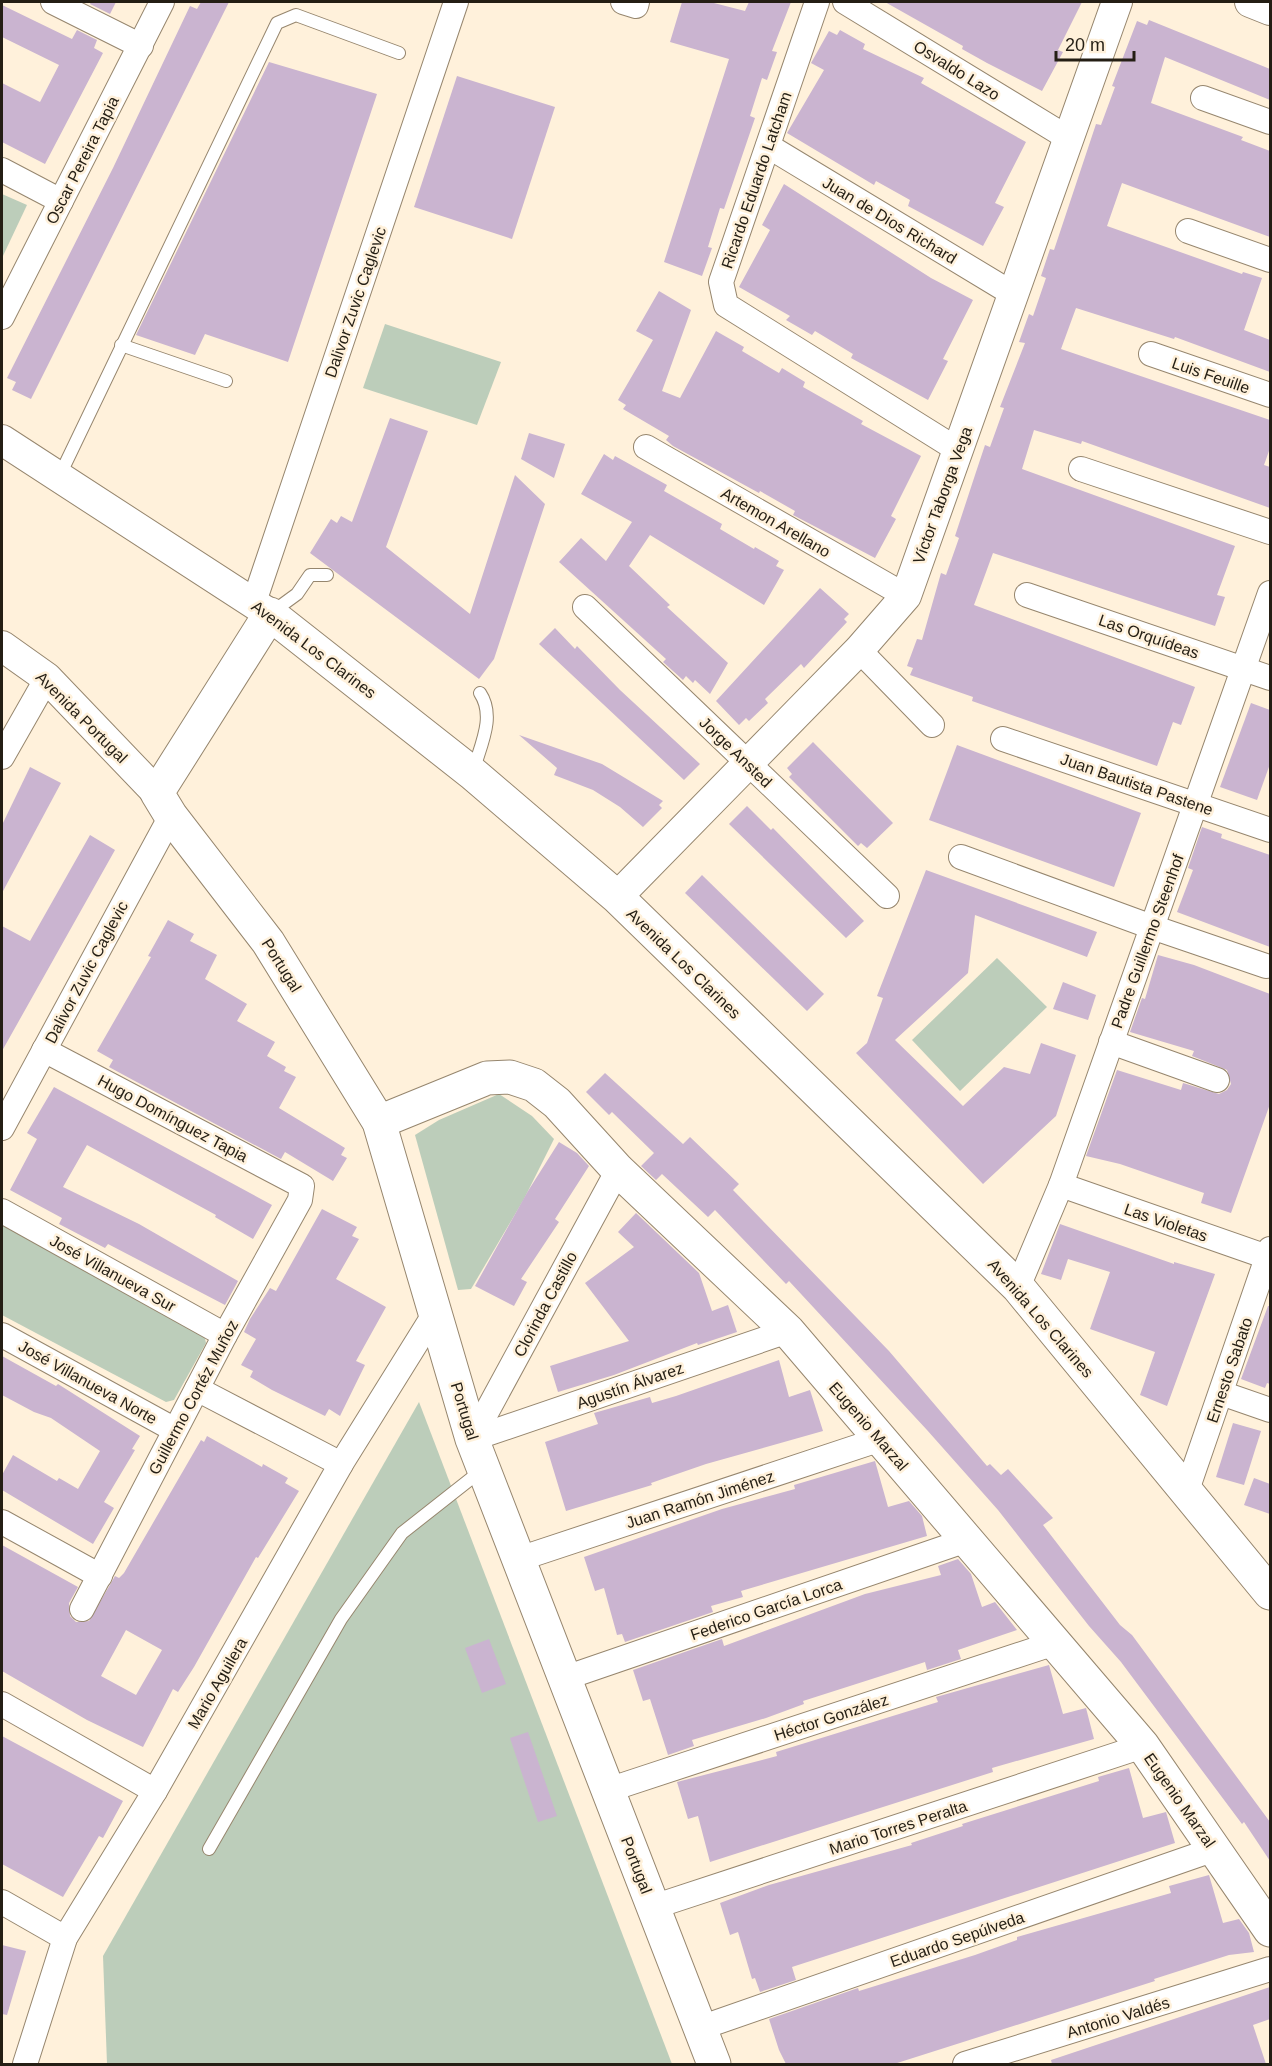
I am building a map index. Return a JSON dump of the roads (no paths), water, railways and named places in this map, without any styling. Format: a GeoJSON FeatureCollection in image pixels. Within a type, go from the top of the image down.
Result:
{"type":"FeatureCollection","features":[{"type":"Feature","properties":{"kind":"main road","name":"Avenida Los Clarines"},"geometry":{"type":"LineString","coordinates":[[262,608],[472,773],[617,897],[1018,1287],[1270,1593]]}},
{"type":"Feature","properties":{"kind":"main road","name":"Dalivor Zuvic Caglevic"},"geometry":{"type":"LineString","coordinates":[[164,804],[262,608]]}},
{"type":"Feature","properties":{"kind":"main road","name":"Portugal"},"geometry":{"type":"LineString","coordinates":[[164,804],[268,942],[379,1122],[472,1439],[714,2064]]}},
{"type":"Feature","properties":{"kind":"main road","name":"Eugenio Marzal"},"geometry":{"type":"LineString","coordinates":[[379,1122],[487,1078],[510,1077],[534,1085],[557,1103],[618,1170],[788,1331],[1143,1746],[1270,1930]]}},
{"type":"Feature","properties":{"kind":"street"},"geometry":{"type":"LineString","coordinates":[[53,2],[141,46]]}},
{"type":"Feature","properties":{"kind":"street","name":"Oscar Pereira Tapia"},"geometry":{"type":"LineString","coordinates":[[2,317],[162,2]]}},
{"type":"Feature","properties":{"kind":"street","name":"Dalivor Zuvic Caglevic"},"geometry":{"type":"LineString","coordinates":[[262,608],[456,2]]}},
{"type":"Feature","properties":{"kind":"street","name":"Ricardo Eduardo Latcham"},"geometry":{"type":"LineString","coordinates":[[817,2],[721,282],[726,305],[958,450]]}},
{"type":"Feature","properties":{"kind":"street","name":"Osvaldo Lazo"},"geometry":{"type":"LineString","coordinates":[[845,2],[1068,138]]}},
{"type":"Feature","properties":{"kind":"street","name":"Víctor Taborga Vega"},"geometry":{"type":"LineString","coordinates":[[617,897],[859,650],[906,596],[1117,2]]}},
{"type":"Feature","properties":{"kind":"street"},"geometry":{"type":"LineString","coordinates":[[1250,2],[1270,10]]}},
{"type":"Feature","properties":{"kind":"street"},"geometry":{"type":"LineString","coordinates":[[1203,98],[1270,122]]}},
{"type":"Feature","properties":{"kind":"street","name":"Juan de Dios Richard"},"geometry":{"type":"LineString","coordinates":[[768,146],[1013,294]]}},
{"type":"Feature","properties":{"kind":"street"},"geometry":{"type":"LineString","coordinates":[[2,171],[61,201]]}},
{"type":"Feature","properties":{"kind":"street"},"geometry":{"type":"LineString","coordinates":[[1188,231],[1270,260]]}},
{"type":"Feature","properties":{"kind":"street","name":"Luis Feuille"},"geometry":{"type":"LineString","coordinates":[[1151,354],[1270,395]]}},
{"type":"Feature","properties":{"kind":"street","name":"Avenida Los Clarines"},"geometry":{"type":"LineString","coordinates":[[2,440],[262,608]]}},
{"type":"Feature","properties":{"kind":"street","name":"Artemon Arellano"},"geometry":{"type":"LineString","coordinates":[[646,447],[906,596]]}},
{"type":"Feature","properties":{"kind":"street"},"geometry":{"type":"LineString","coordinates":[[1081,469],[1270,532]]}},
{"type":"Feature","properties":{"kind":"street","name":"Padre Guillermo Steenhof"},"geometry":{"type":"LineString","coordinates":[[1018,1287],[1061,1185],[1270,593]]}},
{"type":"Feature","properties":{"kind":"street","name":"Las Orquídeas"},"geometry":{"type":"LineString","coordinates":[[1027,595],[1270,678]]}},
{"type":"Feature","properties":{"kind":"street","name":"Jorge Ansted"},"geometry":{"type":"LineString","coordinates":[[585,608],[887,896]]}},
{"type":"Feature","properties":{"kind":"street","name":"Avenida Portugal"},"geometry":{"type":"LineString","coordinates":[[2,646],[47,678],[164,804]]}},
{"type":"Feature","properties":{"kind":"street"},"geometry":{"type":"LineString","coordinates":[[859,650],[932,725]]}},
{"type":"Feature","properties":{"kind":"street"},"geometry":{"type":"LineString","coordinates":[[2,757],[47,678]]}},
{"type":"Feature","properties":{"kind":"street","name":"Juan Bautista Pastene"},"geometry":{"type":"LineString","coordinates":[[1003,739],[1270,830]]}},
{"type":"Feature","properties":{"kind":"street","name":"Dalivor Zuvic Caglevic"},"geometry":{"type":"LineString","coordinates":[[2,1128],[44,1050],[164,804]]}},
{"type":"Feature","properties":{"kind":"street"},"geometry":{"type":"LineString","coordinates":[[961,857],[1266,966]]}},
{"type":"Feature","properties":{"kind":"street"},"geometry":{"type":"LineString","coordinates":[[1111,1042],[1217,1080]]}},
{"type":"Feature","properties":{"kind":"street","name":"Hugo Domínguez Tapia"},"geometry":{"type":"LineString","coordinates":[[44,1050],[302,1186]]}},
{"type":"Feature","properties":{"kind":"street","name":"Clorinda Castillo"},"geometry":{"type":"LineString","coordinates":[[472,1439],[618,1170]]}},
{"type":"Feature","properties":{"kind":"street","name":"Las Violetas"},"geometry":{"type":"LineString","coordinates":[[1061,1185],[1270,1255]]}},
{"type":"Feature","properties":{"kind":"street","name":"Guillermo Cortéz Muñoz"},"geometry":{"type":"LineString","coordinates":[[82,1609],[225,1335],[300,1200],[302,1186]]}},
{"type":"Feature","properties":{"kind":"street","name":"José Villanueva Sur"},"geometry":{"type":"LineString","coordinates":[[2,1211],[225,1335]]}},
{"type":"Feature","properties":{"kind":"street","name":"Ernesto Sabato"},"geometry":{"type":"LineString","coordinates":[[1187,1490],[1270,1255]]}},
{"type":"Feature","properties":{"kind":"street","name":"Mario Aguilera"},"geometry":{"type":"LineString","coordinates":[[25,2064],[65,1938],[155,1791],[341,1464],[435,1313]]}},
{"type":"Feature","properties":{"kind":"street","name":"Agustín Álvarez"},"geometry":{"type":"LineString","coordinates":[[472,1439],[788,1331]]}},
{"type":"Feature","properties":{"kind":"street","name":"José Villanueva Norte"},"geometry":{"type":"LineString","coordinates":[[2,1335],[176,1430]]}},
{"type":"Feature","properties":{"kind":"street"},"geometry":{"type":"LineString","coordinates":[[197,1389],[341,1464]]}},
{"type":"Feature","properties":{"kind":"street"},"geometry":{"type":"LineString","coordinates":[[1221,1393],[1270,1410]]}},
{"type":"Feature","properties":{"kind":"street","name":"Juan Ramón Jiménez"},"geometry":{"type":"LineString","coordinates":[[519,1559],[880,1439]]}},
{"type":"Feature","properties":{"kind":"street"},"geometry":{"type":"LineString","coordinates":[[2,1522],[100,1576]]}},
{"type":"Feature","properties":{"kind":"street","name":"Federico García Lorca"},"geometry":{"type":"LineString","coordinates":[[565,1678],[967,1540]]}},
{"type":"Feature","properties":{"kind":"street","name":"Héctor González"},"geometry":{"type":"LineString","coordinates":[[608,1790],[1054,1643]]}},
{"type":"Feature","properties":{"kind":"street"},"geometry":{"type":"LineString","coordinates":[[2,1704],[155,1791]]}},
{"type":"Feature","properties":{"kind":"street","name":"Mario Torres Peralta"},"geometry":{"type":"LineString","coordinates":[[653,1907],[1143,1746]]}},
{"type":"Feature","properties":{"kind":"street","name":"Eduardo Sepúlveda"},"geometry":{"type":"LineString","coordinates":[[700,2028],[1215,1849]]}},
{"type":"Feature","properties":{"kind":"street"},"geometry":{"type":"LineString","coordinates":[[2,1902],[65,1938]]}},
{"type":"Feature","properties":{"kind":"street","name":"Antonio Valdés"},"geometry":{"type":"LineString","coordinates":[[965,2064],[1270,1969]]}},
{"type":"Feature","properties":{"kind":"lane"},"geometry":{"type":"LineString","coordinates":[[58,478],[277,22],[296,15],[399,52]]}},
{"type":"Feature","properties":{"kind":"lane"},"geometry":{"type":"LineString","coordinates":[[122,345],[225,381]]}},
{"type":"Feature","properties":{"kind":"lane"},"geometry":{"type":"LineString","coordinates":[[262,608],[297,594],[310,575],[327,575]]}},
{"type":"Feature","properties":{"kind":"lane"},"geometry":{"type":"LineString","coordinates":[[472,773],[489,714],[487,702],[480,693]]}},
{"type":"Feature","properties":{"kind":"lane"},"geometry":{"type":"LineString","coordinates":[[209,1849],[341,1619],[402,1533],[484,1469]]}}]}
